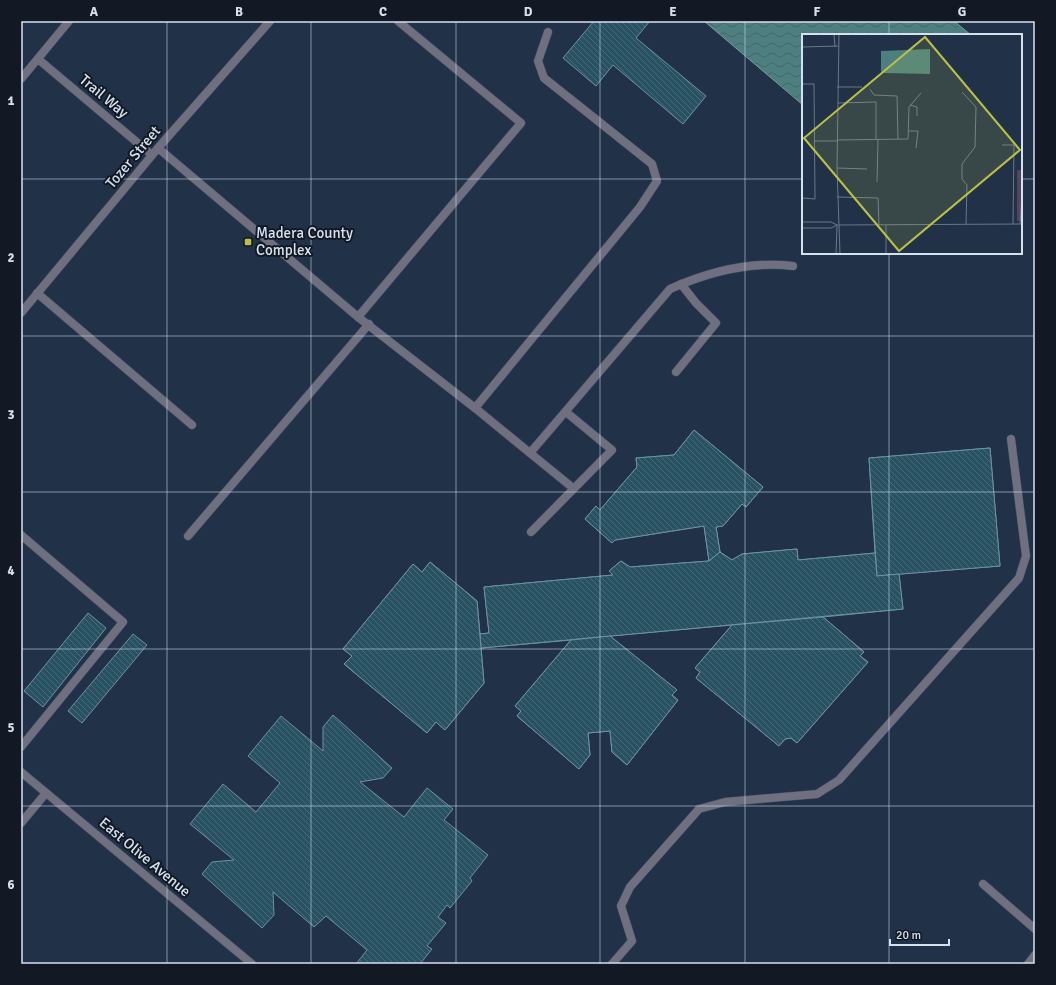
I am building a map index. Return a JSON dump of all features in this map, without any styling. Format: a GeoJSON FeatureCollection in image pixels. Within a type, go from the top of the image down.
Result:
{"type":"FeatureCollection","features":[{"type":"Feature","properties":{"kind":"street"},"geometry":{"type":"LineString","coordinates":[[21,79],[69,21]]}},
{"type":"Feature","properties":{"kind":"street","name":"Tozer Street"},"geometry":{"type":"LineString","coordinates":[[21,313],[152,155],[270,21]]}},
{"type":"Feature","properties":{"kind":"street"},"geometry":{"type":"LineString","coordinates":[[358,316],[521,123],[398,21]]}},
{"type":"Feature","properties":{"kind":"street"},"geometry":{"type":"LineString","coordinates":[[475,408],[640,207],[657,181],[652,164],[544,78],[538,61],[548,32]]}},
{"type":"Feature","properties":{"kind":"street","name":"Trail Way"},"geometry":{"type":"LineString","coordinates":[[38,59],[152,155]]}},
{"type":"Feature","properties":{"kind":"street"},"geometry":{"type":"LineString","coordinates":[[158,148],[358,316],[475,408],[573,488]]}},
{"type":"Feature","properties":{"kind":"street"},"geometry":{"type":"LineString","coordinates":[[530,453],[670,289],[696,278],[739,268],[775,264],[793,266]]}},
{"type":"Feature","properties":{"kind":"street"},"geometry":{"type":"LineString","coordinates":[[676,372],[716,323],[696,303],[681,284]]}},
{"type":"Feature","properties":{"kind":"street"},"geometry":{"type":"LineString","coordinates":[[37,293],[192,425]]}},
{"type":"Feature","properties":{"kind":"street"},"geometry":{"type":"LineString","coordinates":[[188,536],[369,324]]}},
{"type":"Feature","properties":{"kind":"street"},"geometry":{"type":"LineString","coordinates":[[531,532],[612,450],[566,412]]}},
{"type":"Feature","properties":{"kind":"street"},"geometry":{"type":"LineString","coordinates":[[612,964],[632,941],[621,906],[630,887],[699,809],[725,802],[817,794],[839,780],[1019,578],[1026,556],[1011,439]]}},
{"type":"Feature","properties":{"kind":"street"},"geometry":{"type":"LineString","coordinates":[[21,535],[123,622],[21,747]]}},
{"type":"Feature","properties":{"kind":"street","name":"East Olive Avenue"},"geometry":{"type":"LineString","coordinates":[[21,772],[252,964]]}},
{"type":"Feature","properties":{"kind":"street"},"geometry":{"type":"LineString","coordinates":[[21,823],[46,793]]}},
{"type":"Feature","properties":{"kind":"street"},"geometry":{"type":"LineString","coordinates":[[983,884],[1035,929]]}},
{"type":"Feature","properties":{"kind":"street"},"geometry":{"type":"LineString","coordinates":[[1028,964],[1035,955]]}},
{"type":"Feature","properties":{"kind":"water"},"geometry":{"type":"Polygon","coordinates":[[[704,21],[954,21],[970,34],[802,34],[802,104],[704,21]]]}},
{"type":"Feature","properties":{"kind":"building"},"geometry":{"type":"Polygon","coordinates":[[[594,21],[650,21],[636,38],[706,96],[683,124],[613,65],[596,86],[563,58],[594,21]]]}},
{"type":"Feature","properties":{"kind":"building"},"geometry":{"type":"Polygon","coordinates":[[[694,430],[763,487],[746,507],[742,504],[723,526],[716,527],[720,552],[732,560],[742,554],[797,549],[798,560],[875,553],[869,458],[990,448],[1000,566],[899,574],[903,609],[823,617],[864,652],[860,656],[868,662],[797,743],[791,738],[785,739],[779,746],[696,678],[700,672],[695,668],[732,625],[610,636],[677,690],[672,695],[678,700],[627,765],[612,752],[610,731],[588,733],[590,755],[579,769],[517,716],[521,711],[515,706],[571,640],[481,648],[484,683],[445,730],[436,722],[427,733],[344,664],[352,656],[343,649],[413,564],[422,572],[430,562],[477,601],[480,634],[489,633],[484,587],[613,575],[609,571],[621,561],[630,567],[709,561],[704,526],[615,540],[612,543],[585,519],[596,506],[600,510],[637,467],[636,458],[674,455],[694,430]]]}},
{"type":"Feature","properties":{"kind":"building"},"geometry":{"type":"Polygon","coordinates":[[[694,430],[763,487],[746,507],[742,504],[723,526],[716,527],[720,552],[709,561],[704,526],[615,540],[612,543],[585,519],[596,506],[600,510],[637,467],[636,458],[674,455],[694,430]]]}},
{"type":"Feature","properties":{"kind":"building"},"geometry":{"type":"Polygon","coordinates":[[[990,448],[1000,566],[877,576],[869,458],[990,448]]]}},
{"type":"Feature","properties":{"kind":"building"},"geometry":{"type":"Polygon","coordinates":[[[797,549],[798,560],[875,553],[877,576],[899,574],[903,609],[481,648],[480,634],[489,633],[484,587],[613,575],[609,571],[621,561],[630,567],[709,561],[720,552],[732,560],[742,554],[797,549]]]}},
{"type":"Feature","properties":{"kind":"building"},"geometry":{"type":"Polygon","coordinates":[[[430,562],[477,601],[484,683],[445,730],[436,722],[427,733],[344,664],[352,656],[343,649],[413,564],[422,572],[430,562]]]}},
{"type":"Feature","properties":{"kind":"building"},"geometry":{"type":"Polygon","coordinates":[[[88,613],[106,628],[43,707],[24,691],[88,613]]]}},
{"type":"Feature","properties":{"kind":"building"},"geometry":{"type":"Polygon","coordinates":[[[823,617],[864,652],[860,656],[868,662],[797,743],[791,738],[785,739],[779,746],[696,678],[700,672],[695,668],[732,625],[823,617]]]}},
{"type":"Feature","properties":{"kind":"building"},"geometry":{"type":"Polygon","coordinates":[[[133,634],[147,645],[82,723],[68,711],[133,634]]]}},
{"type":"Feature","properties":{"kind":"building"},"geometry":{"type":"Polygon","coordinates":[[[610,636],[677,690],[672,695],[678,700],[627,765],[612,752],[610,731],[588,733],[590,755],[579,769],[517,716],[521,711],[515,706],[571,640],[610,636]]]}},
{"type":"Feature","properties":{"kind":"building"},"geometry":{"type":"Polygon","coordinates":[[[333,715],[392,768],[383,778],[360,782],[404,817],[427,788],[453,809],[444,820],[488,855],[470,878],[472,881],[450,908],[447,905],[438,917],[446,923],[427,946],[432,949],[420,964],[356,964],[367,950],[326,916],[314,927],[273,892],[274,915],[262,928],[202,874],[212,862],[234,860],[190,824],[223,784],[256,812],[280,783],[248,756],[281,716],[323,751],[323,727],[333,715]]]}},
{"type":"Feature","properties":{"kind":"place","name":"Madera County Complex"},"geometry":{"type":"Point","coordinates":[248,242]}}]}
